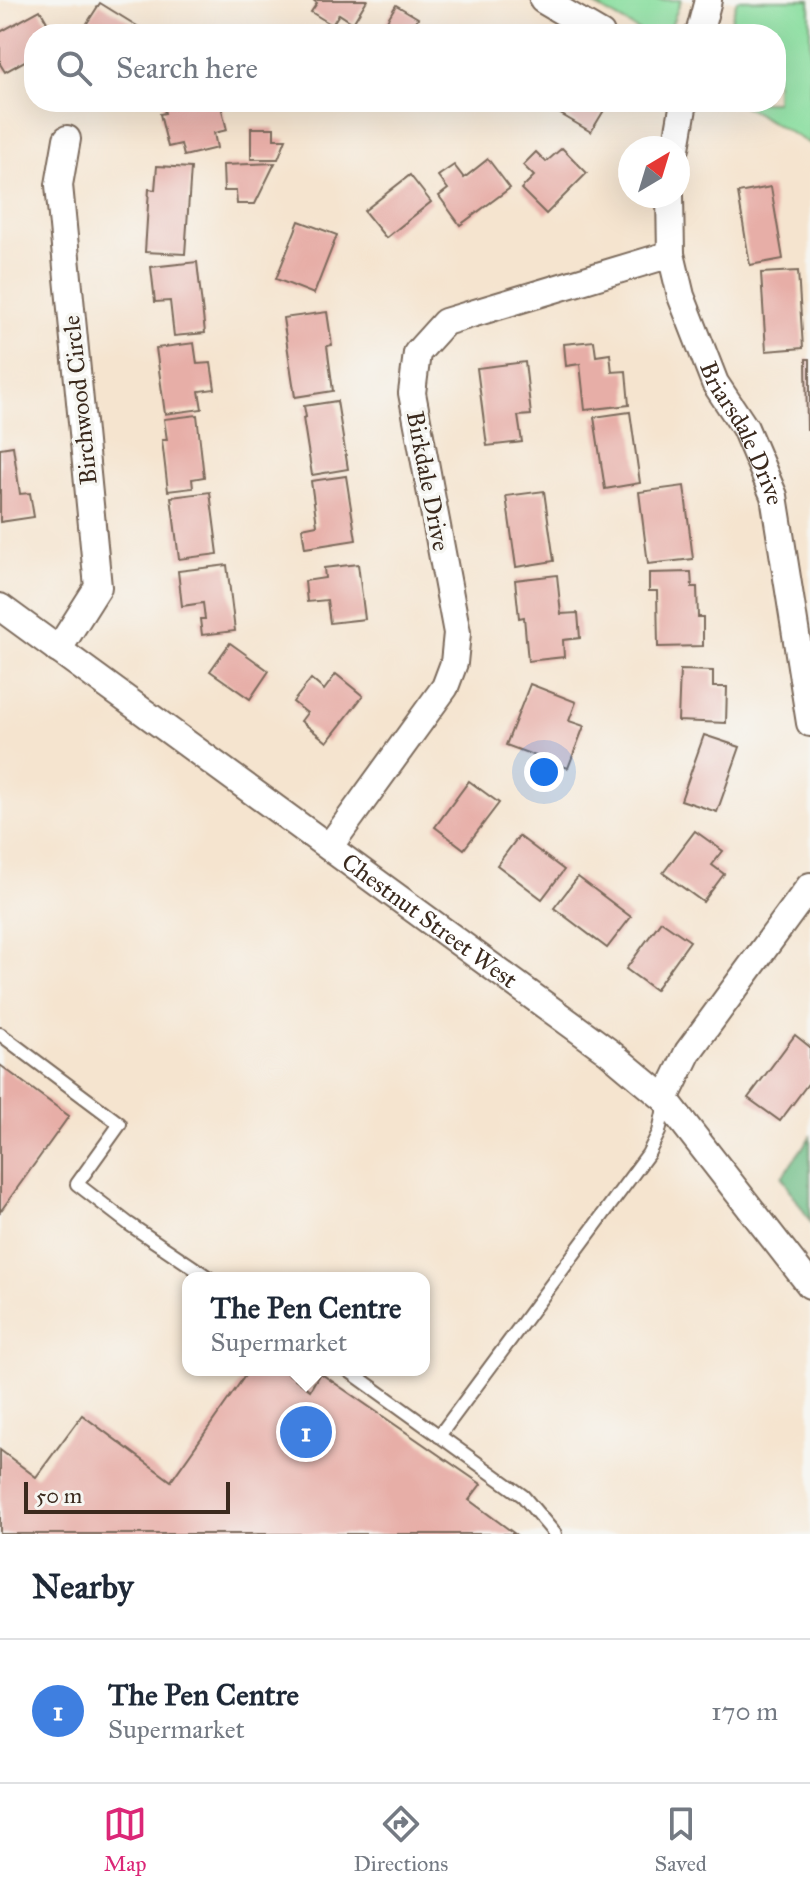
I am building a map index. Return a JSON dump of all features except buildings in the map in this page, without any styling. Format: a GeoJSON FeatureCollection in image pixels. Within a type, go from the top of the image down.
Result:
{"type":"FeatureCollection","features":[{"type":"Feature","properties":{"kind":"street"},"geometry":{"type":"LineString","coordinates":[[543,0],[584,24]]}},
{"type":"Feature","properties":{"kind":"street"},"geometry":{"type":"LineString","coordinates":[[702,24],[708,0]]}},
{"type":"Feature","properties":{"kind":"street"},"geometry":{"type":"LineString","coordinates":[[678,136],[682,112]]}},
{"type":"Feature","properties":{"kind":"street","name":"Birchwood Circle"},"geometry":{"type":"LineString","coordinates":[[58,650],[98,587],[59,185],[67,139]]}},
{"type":"Feature","properties":{"kind":"street","name":"Briarsdale Drive"},"geometry":{"type":"LineString","coordinates":[[670,208],[671,254],[681,296],[715,383],[745,428],[774,496],[810,723]]}},
{"type":"Feature","properties":{"kind":"street","name":"Birkdale Drive"},"geometry":{"type":"LineString","coordinates":[[329,847],[445,687],[454,663],[457,633],[412,393],[417,353],[445,322],[671,254]]}},
{"type":"Feature","properties":{"kind":"street","name":"Chestnut Street West"},"geometry":{"type":"LineString","coordinates":[[0,607],[609,1052],[665,1099],[810,1285]]}},
{"type":"Feature","properties":{"kind":"street"},"geometry":{"type":"LineString","coordinates":[[665,1099],[688,1052],[810,886]]}},
{"type":"Feature","properties":{"kind":"lane"},"geometry":{"type":"LineString","coordinates":[[0,1034],[120,1124],[77,1184],[200,1272]]}},
{"type":"Feature","properties":{"kind":"lane"},"geometry":{"type":"LineString","coordinates":[[439,1436],[648,1154],[659,1132],[665,1099]]}},
{"type":"Feature","properties":{"kind":"lane"},"geometry":{"type":"LineString","coordinates":[[356,1376],[523,1496],[555,1534]]}},
{"type":"Feature","properties":{"kind":"green space"},"geometry":{"type":"Polygon","coordinates":[[[586,0],[681,0],[672,24],[628,24],[586,0]]]}},
{"type":"Feature","properties":{"kind":"green space"},"geometry":{"type":"Polygon","coordinates":[[[737,0],[810,0],[810,144],[754,112],[786,112],[786,24],[730,24],[737,0]]]}},
{"type":"Feature","properties":{"kind":"green space"},"geometry":{"type":"Polygon","coordinates":[[[810,1137],[810,1221],[782,1177],[810,1137]]]}},
{"type":"Feature","properties":{"kind":"place","name":"The Pen Centre"},"geometry":{"type":"Point","coordinates":[306,1432]}}]}
